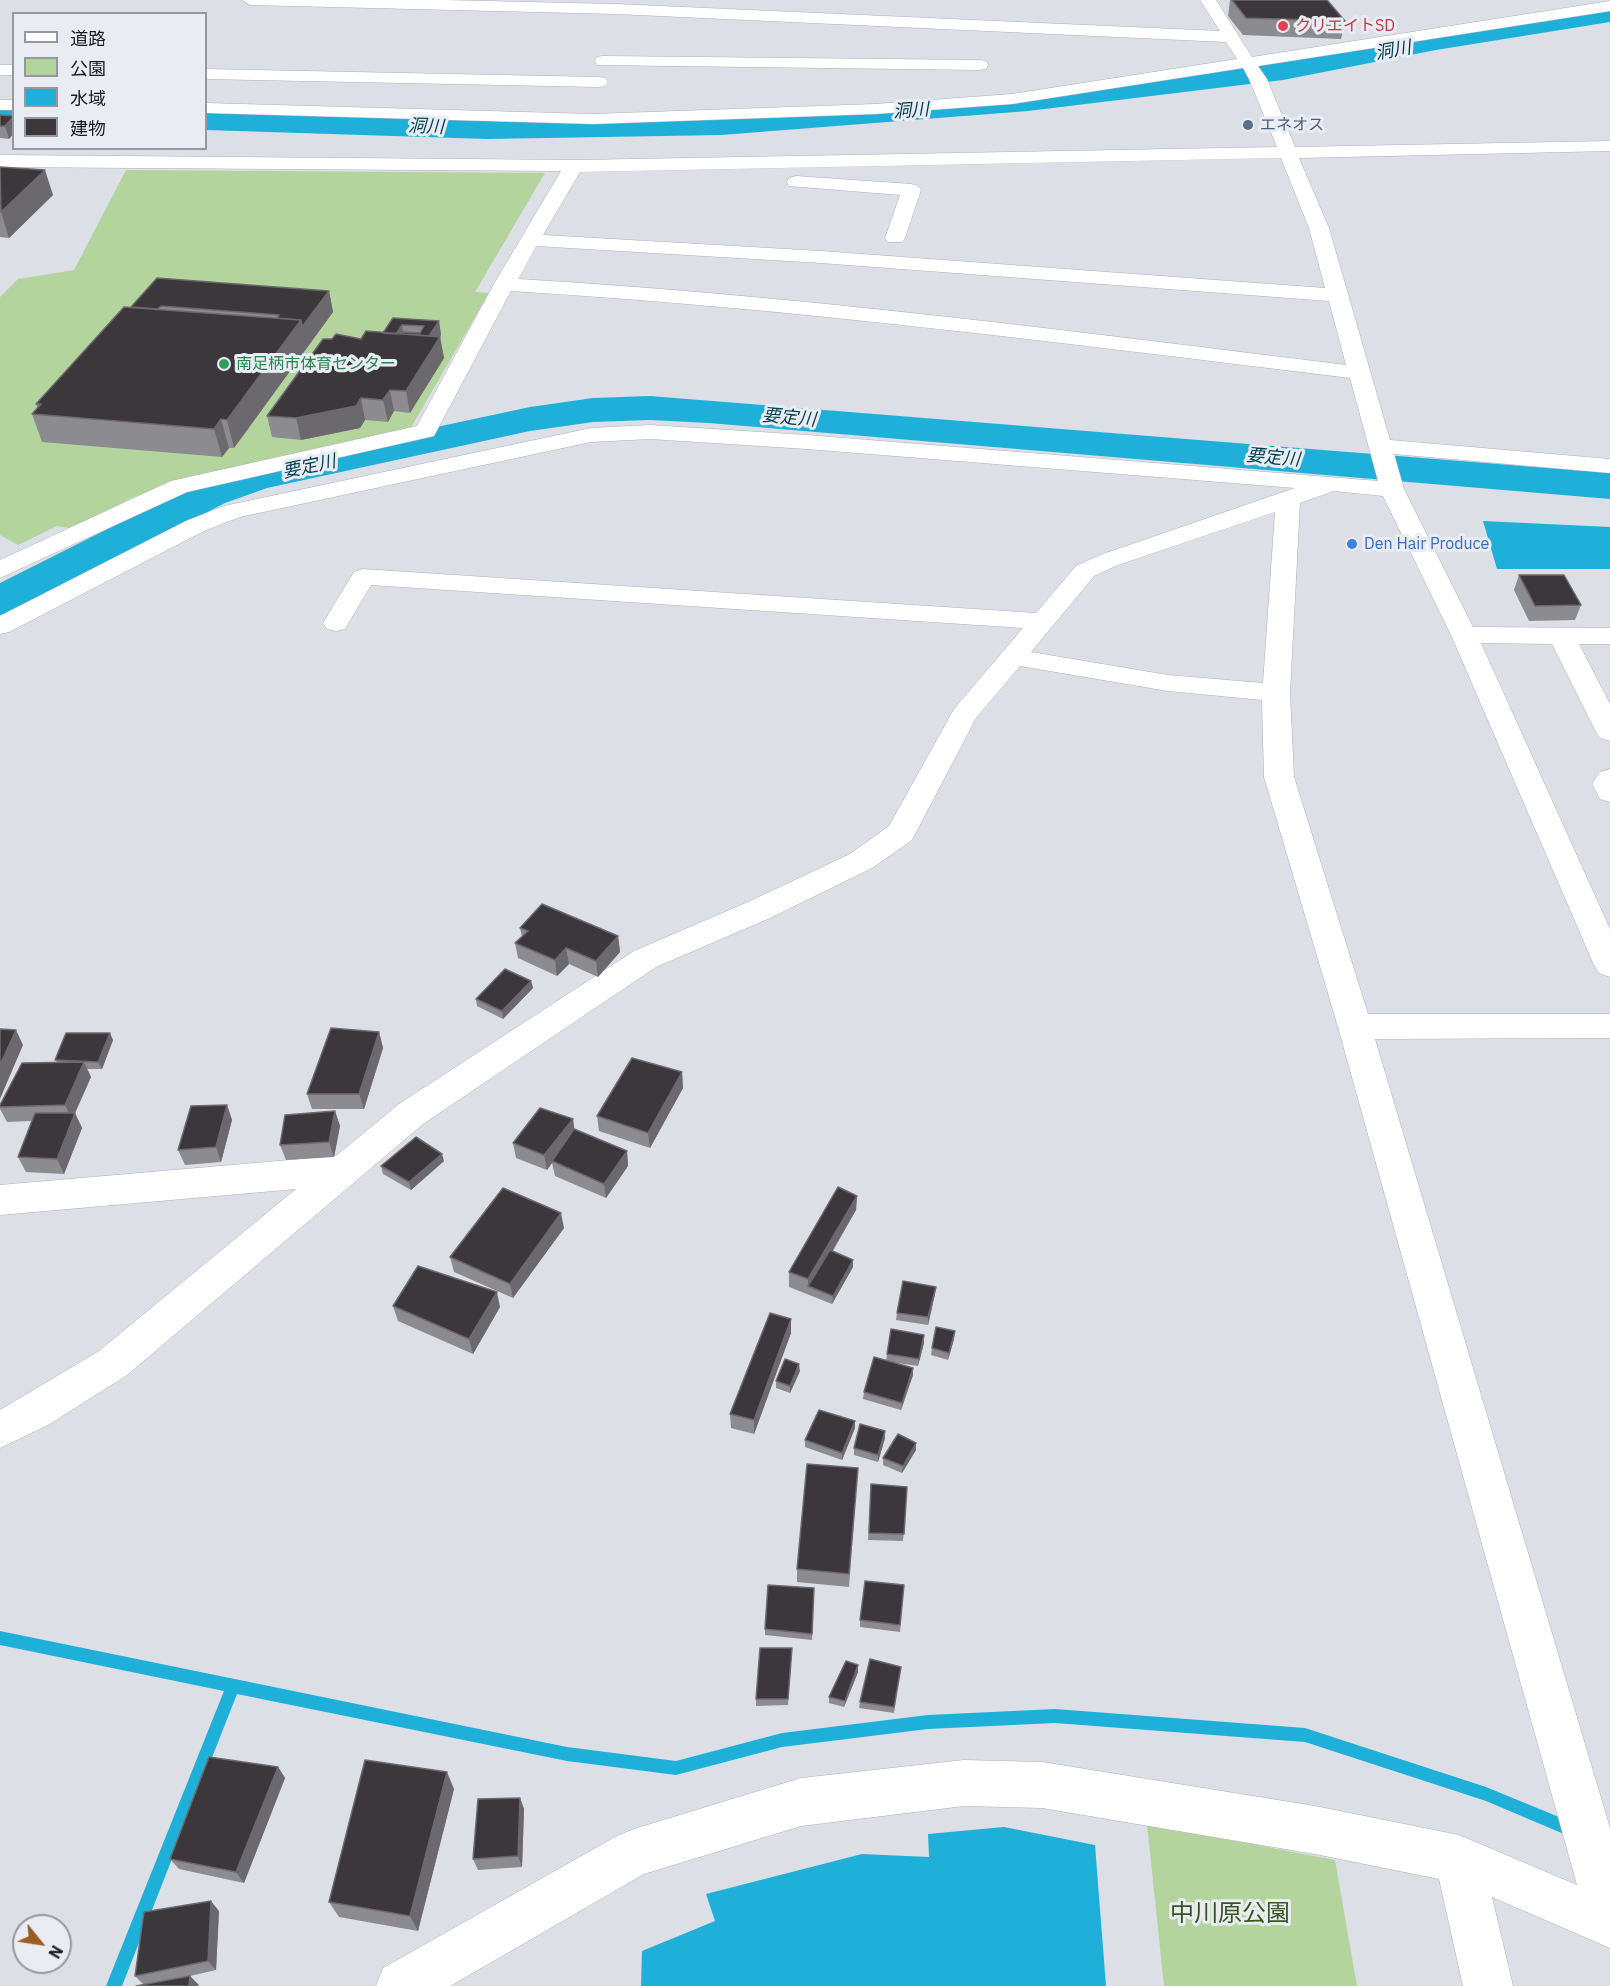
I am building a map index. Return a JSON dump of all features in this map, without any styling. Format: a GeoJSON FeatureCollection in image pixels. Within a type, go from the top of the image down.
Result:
{"type":"FeatureCollection","features":[{"type":"Feature","properties":{"kind":"street"},"geometry":{"type":"LineString","coordinates":[[250,0],[618,5],[1233,37]]}},
{"type":"Feature","properties":{"kind":"street"},"geometry":{"type":"LineString","coordinates":[[1208,0],[1254,71],[1290,153],[1319,228],[1392,489],[1464,635],[1610,964]]}},
{"type":"Feature","properties":{"kind":"street"},"geometry":{"type":"LineString","coordinates":[[0,570],[180,486],[426,431],[504,284],[577,166],[592,129],[603,61],[618,5]]}},
{"type":"Feature","properties":{"kind":"street"},"geometry":{"type":"LineString","coordinates":[[207,108],[592,129],[875,109],[1012,99],[1254,71],[1610,6]]}},
{"type":"Feature","properties":{"kind":"street"},"geometry":{"type":"LineString","coordinates":[[603,61],[980,65]]}},
{"type":"Feature","properties":{"kind":"street"},"geometry":{"type":"LineString","coordinates":[[207,74],[599,82]]}},
{"type":"Feature","properties":{"kind":"street"},"geometry":{"type":"LineString","coordinates":[[0,161],[685,165],[1610,146]]}},
{"type":"Feature","properties":{"kind":"street"},"geometry":{"type":"LineString","coordinates":[[685,165],[686,171],[697,175],[911,190],[895,238]]}},
{"type":"Feature","properties":{"kind":"street"},"geometry":{"type":"LineString","coordinates":[[531,240],[821,257],[1338,295]]}},
{"type":"Feature","properties":{"kind":"street"},"geometry":{"type":"LineString","coordinates":[[793,305],[821,257]]}},
{"type":"Feature","properties":{"kind":"street"},"geometry":{"type":"LineString","coordinates":[[504,284],[636,291],[793,305],[1360,373]]}},
{"type":"Feature","properties":{"kind":"street"},"geometry":{"type":"LineString","coordinates":[[0,626],[195,526],[233,511],[601,434],[650,432],[807,442],[1392,489]]}},
{"type":"Feature","properties":{"kind":"street"},"geometry":{"type":"LineString","coordinates":[[1379,446],[1610,466]]}},
{"type":"Feature","properties":{"kind":"street"},"geometry":{"type":"LineString","coordinates":[[0,1430],[34,1412],[113,1363],[411,1114],[645,959],[759,910],[861,861],[901,833],[964,715],[1085,571],[1109,560],[1332,484]]}},
{"type":"Feature","properties":{"kind":"street"},"geometry":{"type":"LineString","coordinates":[[1288,499],[1276,693],[1279,777],[1583,1816],[1610,1917]]}},
{"type":"Feature","properties":{"kind":"street"},"geometry":{"type":"LineString","coordinates":[[336,623],[363,577],[1042,621]]}},
{"type":"Feature","properties":{"kind":"street"},"geometry":{"type":"LineString","coordinates":[[1464,635],[1610,636]]}},
{"type":"Feature","properties":{"kind":"street"},"geometry":{"type":"LineString","coordinates":[[1562,636],[1610,732]]}},
{"type":"Feature","properties":{"kind":"street"},"geometry":{"type":"LineString","coordinates":[[1013,657],[1168,683],[1276,693]]}},
{"type":"Feature","properties":{"kind":"street"},"geometry":{"type":"LineString","coordinates":[[1610,779],[1607,784],[1610,792]]}},
{"type":"Feature","properties":{"kind":"street"},"geometry":{"type":"LineString","coordinates":[[1354,1028],[1610,1026]]}},
{"type":"Feature","properties":{"kind":"street"},"geometry":{"type":"LineString","coordinates":[[0,1200],[90,1194],[342,1170]]}},
{"type":"Feature","properties":{"kind":"street"},"geometry":{"type":"LineString","coordinates":[[401,1986],[634,1853],[801,1803],[964,1783],[1042,1785],[1315,1830],[1459,1859],[1610,1923]]}},
{"type":"Feature","properties":{"kind":"street"},"geometry":{"type":"LineString","coordinates":[[1459,1859],[1488,1986]]}},
{"type":"Feature","properties":{"kind":"green space","name":"南足柄市体育センター"},"geometry":{"type":"Polygon","coordinates":[[[126,170],[545,173],[475,292],[489,293],[409,431],[188,477],[131,498],[74,529],[57,526],[18,545],[0,535],[0,297],[18,279],[74,270],[126,170]]]}},
{"type":"Feature","properties":{"kind":"green space","name":"中川原公園"},"geometry":{"type":"Polygon","coordinates":[[[1147,1824],[1335,1860],[1357,1986],[1164,1986],[1147,1824]]]}},
{"type":"Feature","properties":{"kind":"water"},"geometry":{"type":"Polygon","coordinates":[[[1483,521],[1610,527],[1610,569],[1497,569],[1483,521]]]}},
{"type":"Feature","properties":{"kind":"water"},"geometry":{"type":"Polygon","coordinates":[[[1004,1827],[1095,1845],[1106,1986],[641,1986],[642,1951],[715,1921],[706,1894],[862,1854],[929,1857],[928,1834],[1004,1827]]]}},
{"type":"Feature","properties":{"kind":"building"},"geometry":{"type":"Polygon","coordinates":[[[1232,0],[1327,0],[1345,21],[1246,18],[1232,0]]]}},
{"type":"Feature","properties":{"kind":"building"},"geometry":{"type":"Polygon","coordinates":[[[0,115],[12,116],[5,126],[0,126],[0,115]]]}},
{"type":"Feature","properties":{"kind":"building"},"geometry":{"type":"Polygon","coordinates":[[[0,167],[45,170],[1,212],[0,167]]]}},
{"type":"Feature","properties":{"kind":"building"},"geometry":{"type":"Polygon","coordinates":[[[157,278],[329,291],[302,327],[301,320],[277,318],[279,315],[161,306],[158,309],[131,307],[157,278]]]}},
{"type":"Feature","properties":{"kind":"building"},"geometry":{"type":"Polygon","coordinates":[[[124,307],[301,320],[227,420],[221,419],[214,429],[32,414],[41,404],[36,404],[124,307]]]}},
{"type":"Feature","properties":{"kind":"building"},"geometry":{"type":"Polygon","coordinates":[[[393,318],[439,321],[429,336],[419,335],[424,326],[402,325],[396,334],[383,333],[393,318]]]}},
{"type":"Feature","properties":{"kind":"building"},"geometry":{"type":"Polygon","coordinates":[[[366,331],[440,337],[406,391],[390,390],[383,400],[361,398],[356,406],[296,418],[267,416],[323,339],[332,339],[336,334],[361,339],[366,331]]]}},
{"type":"Feature","properties":{"kind":"building"},"geometry":{"type":"Polygon","coordinates":[[[403,332],[420,333],[419,335],[402,334],[403,332]]]}},
{"type":"Feature","properties":{"kind":"building"},"geometry":{"type":"Polygon","coordinates":[[[1519,575],[1564,575],[1581,605],[1535,606],[1519,575]]]}},
{"type":"Feature","properties":{"kind":"building"},"geometry":{"type":"Polygon","coordinates":[[[542,904],[618,936],[596,961],[566,948],[555,960],[515,943],[528,931],[520,928],[542,904]]]}},
{"type":"Feature","properties":{"kind":"building"},"geometry":{"type":"Polygon","coordinates":[[[505,969],[531,981],[502,1011],[476,999],[505,969]]]}},
{"type":"Feature","properties":{"kind":"building"},"geometry":{"type":"Polygon","coordinates":[[[331,1028],[379,1032],[359,1094],[307,1094],[331,1028]]]}},
{"type":"Feature","properties":{"kind":"building"},"geometry":{"type":"Polygon","coordinates":[[[0,1029],[16,1030],[0,1065],[0,1029]]]}},
{"type":"Feature","properties":{"kind":"building"},"geometry":{"type":"Polygon","coordinates":[[[66,1033],[110,1033],[98,1062],[55,1060],[66,1033]]]}},
{"type":"Feature","properties":{"kind":"building"},"geometry":{"type":"Polygon","coordinates":[[[632,1058],[682,1072],[648,1133],[597,1116],[632,1058]]]}},
{"type":"Feature","properties":{"kind":"building"},"geometry":{"type":"Polygon","coordinates":[[[84,1062],[65,1105],[0,1107],[22,1063],[84,1062]]]}},
{"type":"Feature","properties":{"kind":"building"},"geometry":{"type":"Polygon","coordinates":[[[227,1105],[216,1147],[178,1150],[191,1106],[227,1105]]]}},
{"type":"Feature","properties":{"kind":"building"},"geometry":{"type":"Polygon","coordinates":[[[540,1108],[573,1119],[544,1155],[513,1143],[540,1108]]]}},
{"type":"Feature","properties":{"kind":"building"},"geometry":{"type":"Polygon","coordinates":[[[335,1111],[329,1142],[280,1145],[285,1115],[335,1111]]]}},
{"type":"Feature","properties":{"kind":"building"},"geometry":{"type":"Polygon","coordinates":[[[35,1113],[75,1113],[57,1159],[18,1157],[35,1113]]]}},
{"type":"Feature","properties":{"kind":"building"},"geometry":{"type":"Polygon","coordinates":[[[574,1129],[627,1151],[604,1184],[552,1161],[574,1129]]]}},
{"type":"Feature","properties":{"kind":"building"},"geometry":{"type":"Polygon","coordinates":[[[416,1137],[442,1154],[409,1182],[381,1166],[416,1137]]]}},
{"type":"Feature","properties":{"kind":"building"},"geometry":{"type":"Polygon","coordinates":[[[838,1187],[857,1196],[808,1279],[789,1272],[838,1187]]]}},
{"type":"Feature","properties":{"kind":"building"},"geometry":{"type":"Polygon","coordinates":[[[503,1188],[561,1213],[510,1284],[450,1257],[503,1188]]]}},
{"type":"Feature","properties":{"kind":"building"},"geometry":{"type":"Polygon","coordinates":[[[830,1250],[853,1260],[833,1296],[808,1286],[830,1250]]]}},
{"type":"Feature","properties":{"kind":"building"},"geometry":{"type":"Polygon","coordinates":[[[418,1266],[497,1292],[469,1339],[393,1306],[418,1266]]]}},
{"type":"Feature","properties":{"kind":"building"},"geometry":{"type":"Polygon","coordinates":[[[903,1281],[936,1287],[928,1317],[897,1313],[903,1281]]]}},
{"type":"Feature","properties":{"kind":"building"},"geometry":{"type":"Polygon","coordinates":[[[770,1313],[791,1319],[754,1420],[730,1414],[770,1313]]]}},
{"type":"Feature","properties":{"kind":"building"},"geometry":{"type":"Polygon","coordinates":[[[936,1327],[955,1331],[949,1353],[932,1348],[936,1327]]]}},
{"type":"Feature","properties":{"kind":"building"},"geometry":{"type":"Polygon","coordinates":[[[891,1329],[924,1335],[919,1359],[887,1354],[891,1329]]]}},
{"type":"Feature","properties":{"kind":"building"},"geometry":{"type":"Polygon","coordinates":[[[874,1357],[913,1368],[902,1403],[864,1392],[874,1357]]]}},
{"type":"Feature","properties":{"kind":"building"},"geometry":{"type":"Polygon","coordinates":[[[785,1359],[799,1364],[790,1386],[776,1381],[785,1359]]]}},
{"type":"Feature","properties":{"kind":"building"},"geometry":{"type":"Polygon","coordinates":[[[819,1410],[855,1421],[842,1453],[805,1440],[819,1410]]]}},
{"type":"Feature","properties":{"kind":"building"},"geometry":{"type":"Polygon","coordinates":[[[860,1424],[885,1431],[878,1455],[854,1448],[860,1424]]]}},
{"type":"Feature","properties":{"kind":"building"},"geometry":{"type":"Polygon","coordinates":[[[898,1434],[916,1443],[903,1466],[883,1458],[898,1434]]]}},
{"type":"Feature","properties":{"kind":"building"},"geometry":{"type":"Polygon","coordinates":[[[807,1464],[858,1468],[849,1574],[797,1569],[807,1464]]]}},
{"type":"Feature","properties":{"kind":"building"},"geometry":{"type":"Polygon","coordinates":[[[871,1484],[907,1487],[904,1534],[869,1533],[871,1484]]]}},
{"type":"Feature","properties":{"kind":"building"},"geometry":{"type":"Polygon","coordinates":[[[865,1581],[904,1585],[900,1625],[860,1620],[865,1581]]]}},
{"type":"Feature","properties":{"kind":"building"},"geometry":{"type":"Polygon","coordinates":[[[768,1585],[814,1588],[812,1634],[765,1629],[768,1585]]]}},
{"type":"Feature","properties":{"kind":"building"},"geometry":{"type":"Polygon","coordinates":[[[760,1648],[792,1648],[788,1699],[756,1699],[760,1648]]]}},
{"type":"Feature","properties":{"kind":"building"},"geometry":{"type":"Polygon","coordinates":[[[870,1659],[901,1667],[894,1707],[860,1702],[870,1659]]]}},
{"type":"Feature","properties":{"kind":"building"},"geometry":{"type":"Polygon","coordinates":[[[846,1661],[858,1665],[845,1701],[829,1697],[846,1661]]]}},
{"type":"Feature","properties":{"kind":"building"},"geometry":{"type":"Polygon","coordinates":[[[209,1757],[278,1767],[236,1872],[170,1859],[209,1757]]]}},
{"type":"Feature","properties":{"kind":"building"},"geometry":{"type":"Polygon","coordinates":[[[365,1760],[447,1772],[410,1916],[329,1902],[365,1760]]]}},
{"type":"Feature","properties":{"kind":"building"},"geometry":{"type":"Polygon","coordinates":[[[520,1798],[518,1856],[473,1859],[478,1799],[520,1798]]]}},
{"type":"Feature","properties":{"kind":"building"},"geometry":{"type":"Polygon","coordinates":[[[211,1901],[208,1961],[135,1976],[144,1912],[211,1901]]]}},
{"type":"Feature","properties":{"kind":"building"},"geometry":{"type":"Polygon","coordinates":[[[190,1976],[189,1986],[136,1986],[190,1976]]]}},
{"type":"Feature","properties":{"kind":"waterway","name":"洞川"},"geometry":{"type":"LineString","coordinates":[[207,121],[487,129],[721,125],[1028,102],[1283,71],[1436,41],[1610,13]]}},
{"type":"Feature","properties":{"kind":"waterway","name":"洞川"},"geometry":{"type":"LineString","coordinates":[[0,115],[12,115]]}},
{"type":"Feature","properties":{"kind":"waterway","name":"要定川"},"geometry":{"type":"LineString","coordinates":[[0,601],[210,494],[255,478],[530,419],[593,410],[650,408],[709,411],[1610,486]]}},
{"type":"Feature","properties":{"kind":"waterway"},"geometry":{"type":"LineString","coordinates":[[0,1638],[567,1754],[676,1768],[782,1740],[928,1722],[1055,1716],[1305,1735],[1486,1794],[1571,1829]]}},
{"type":"Feature","properties":{"kind":"waterway"},"geometry":{"type":"LineString","coordinates":[[114,1986],[233,1686]]}},
{"type":"Feature","properties":{"kind":"place","name":"クリエイトSD"},"geometry":{"type":"Point","coordinates":[1283,26]}},
{"type":"Feature","properties":{"kind":"place","name":"エネオス"},"geometry":{"type":"Point","coordinates":[1248,125]}},
{"type":"Feature","properties":{"kind":"place","name":"南足柄市体育センター"},"geometry":{"type":"Point","coordinates":[224,364]}},
{"type":"Feature","properties":{"kind":"place","name":"Den Hair Produce"},"geometry":{"type":"Point","coordinates":[1352,544]}}]}
